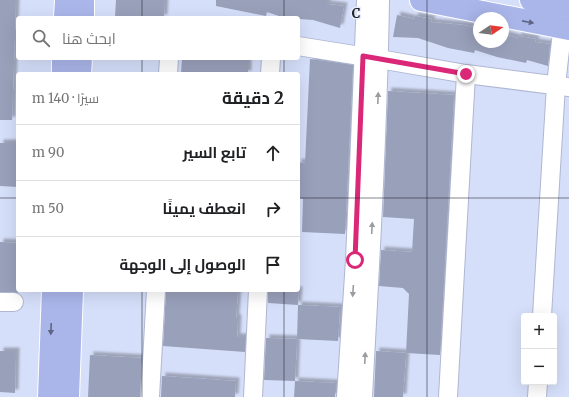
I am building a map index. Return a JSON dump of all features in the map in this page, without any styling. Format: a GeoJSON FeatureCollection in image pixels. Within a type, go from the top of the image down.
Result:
{"type":"FeatureCollection","features":[{"type":"Feature","properties":{"kind":"main road"},"geometry":{"type":"LineString","coordinates":[[65,16],[66,0]]}},
{"type":"Feature","properties":{"kind":"main road"},"geometry":{"type":"LineString","coordinates":[[83,0],[83,16]]}},
{"type":"Feature","properties":{"kind":"main road"},"geometry":{"type":"LineString","coordinates":[[421,0],[565,29]]}},
{"type":"Feature","properties":{"kind":"main road"},"geometry":{"type":"LineString","coordinates":[[531,0],[567,4]]}},
{"type":"Feature","properties":{"kind":"main road"},"geometry":{"type":"LineString","coordinates":[[63,60],[63,72]]}},
{"type":"Feature","properties":{"kind":"main road"},"geometry":{"type":"LineString","coordinates":[[80,72],[81,60]]}},
{"type":"Feature","properties":{"kind":"main road"},"geometry":{"type":"LineString","coordinates":[[48,397],[53,292]]}},
{"type":"Feature","properties":{"kind":"main road"},"geometry":{"type":"LineString","coordinates":[[68,397],[72,292]]}},
{"type":"Feature","properties":{"kind":"street"},"geometry":{"type":"LineString","coordinates":[[363,397],[373,217],[371,57],[366,0]]}},
{"type":"Feature","properties":{"kind":"street"},"geometry":{"type":"LineString","coordinates":[[346,397],[371,57],[380,0]]}},
{"type":"Feature","properties":{"kind":"street"},"geometry":{"type":"LineString","coordinates":[[542,313],[562,86],[567,4]]}},
{"type":"Feature","properties":{"kind":"street"},"geometry":{"type":"LineString","coordinates":[[300,46],[466,74],[562,86]]}},
{"type":"Feature","properties":{"kind":"street"},"geometry":{"type":"LineString","coordinates":[[168,72],[169,60]]}},
{"type":"Feature","properties":{"kind":"street"},"geometry":{"type":"LineString","coordinates":[[270,72],[271,60]]}},
{"type":"Feature","properties":{"kind":"street"},"geometry":{"type":"LineString","coordinates":[[448,397],[466,74]]}},
{"type":"Feature","properties":{"kind":"street"},"geometry":{"type":"LineString","coordinates":[[150,397],[156,292]]}},
{"type":"Feature","properties":{"kind":"street"},"geometry":{"type":"LineString","coordinates":[[253,397],[258,292]]}},
{"type":"Feature","properties":{"kind":"street"},"geometry":{"type":"LineString","coordinates":[[537,397],[538,385]]}},
{"type":"Feature","properties":{"kind":"building"},"geometry":{"type":"Polygon","coordinates":[[[0,0],[16,0],[12,120],[0,120],[0,0]]]}},
{"type":"Feature","properties":{"kind":"building"},"geometry":{"type":"Polygon","coordinates":[[[116,0],[165,0],[164,16],[115,16],[116,0]]]}},
{"type":"Feature","properties":{"kind":"building"},"geometry":{"type":"Polygon","coordinates":[[[216,0],[327,0],[327,4],[344,6],[340,28],[313,20],[300,19],[300,16],[279,16],[267,12],[266,16],[216,6],[216,0]]]}},
{"type":"Feature","properties":{"kind":"building"},"geometry":{"type":"Polygon","coordinates":[[[397,15],[414,19],[415,16],[432,19],[431,22],[473,27],[473,48],[509,48],[509,36],[518,38],[518,36],[536,39],[535,42],[550,44],[548,66],[527,60],[526,63],[497,57],[475,50],[474,53],[448,48],[418,38],[393,37],[397,15]]]}},
{"type":"Feature","properties":{"kind":"building"},"geometry":{"type":"Polygon","coordinates":[[[310,59],[353,65],[345,234],[302,232],[303,199],[300,198],[300,162],[305,163],[310,59]]]}},
{"type":"Feature","properties":{"kind":"building"},"geometry":{"type":"Polygon","coordinates":[[[182,60],[248,60],[248,72],[181,72],[182,60]]]}},
{"type":"Feature","properties":{"kind":"building"},"geometry":{"type":"Polygon","coordinates":[[[388,91],[454,95],[440,355],[406,353],[409,294],[403,288],[379,286],[381,250],[412,252],[414,219],[383,217],[388,91]]]}},
{"type":"Feature","properties":{"kind":"building"},"geometry":{"type":"Polygon","coordinates":[[[0,143],[16,143],[16,187],[0,186],[0,143]]]}},
{"type":"Feature","properties":{"kind":"building"},"geometry":{"type":"Polygon","coordinates":[[[0,242],[16,243],[16,292],[18,293],[0,292],[0,242]]]}},
{"type":"Feature","properties":{"kind":"building"},"geometry":{"type":"Polygon","coordinates":[[[166,292],[238,292],[236,318],[238,318],[237,337],[245,337],[245,352],[163,346],[166,292]]]}},
{"type":"Feature","properties":{"kind":"building"},"geometry":{"type":"Polygon","coordinates":[[[268,292],[299,292],[298,305],[268,303],[268,292]]]}},
{"type":"Feature","properties":{"kind":"building"},"geometry":{"type":"Polygon","coordinates":[[[298,305],[340,307],[338,341],[297,339],[298,305]]]}},
{"type":"Feature","properties":{"kind":"building"},"geometry":{"type":"Polygon","coordinates":[[[266,338],[297,339],[295,381],[264,380],[266,338]]]}},
{"type":"Feature","properties":{"kind":"building"},"geometry":{"type":"Polygon","coordinates":[[[0,351],[16,351],[15,393],[0,392],[0,351]]]}},
{"type":"Feature","properties":{"kind":"building"},"geometry":{"type":"Polygon","coordinates":[[[376,351],[406,353],[403,397],[374,397],[376,351]]]}},
{"type":"Feature","properties":{"kind":"building"},"geometry":{"type":"Polygon","coordinates":[[[90,355],[142,358],[140,397],[88,397],[90,355]]]}},
{"type":"Feature","properties":{"kind":"building"},"geometry":{"type":"Polygon","coordinates":[[[162,376],[236,381],[235,397],[161,397],[162,376]]]}},
{"type":"Feature","properties":{"kind":"building"},"geometry":{"type":"Polygon","coordinates":[[[295,381],[335,383],[335,397],[294,397],[295,381]]]}},
{"type":"Feature","properties":{"kind":"route"},"geometry":{"type":"LineString","coordinates":[[355,260],[363,56],[466,74]]}}]}
